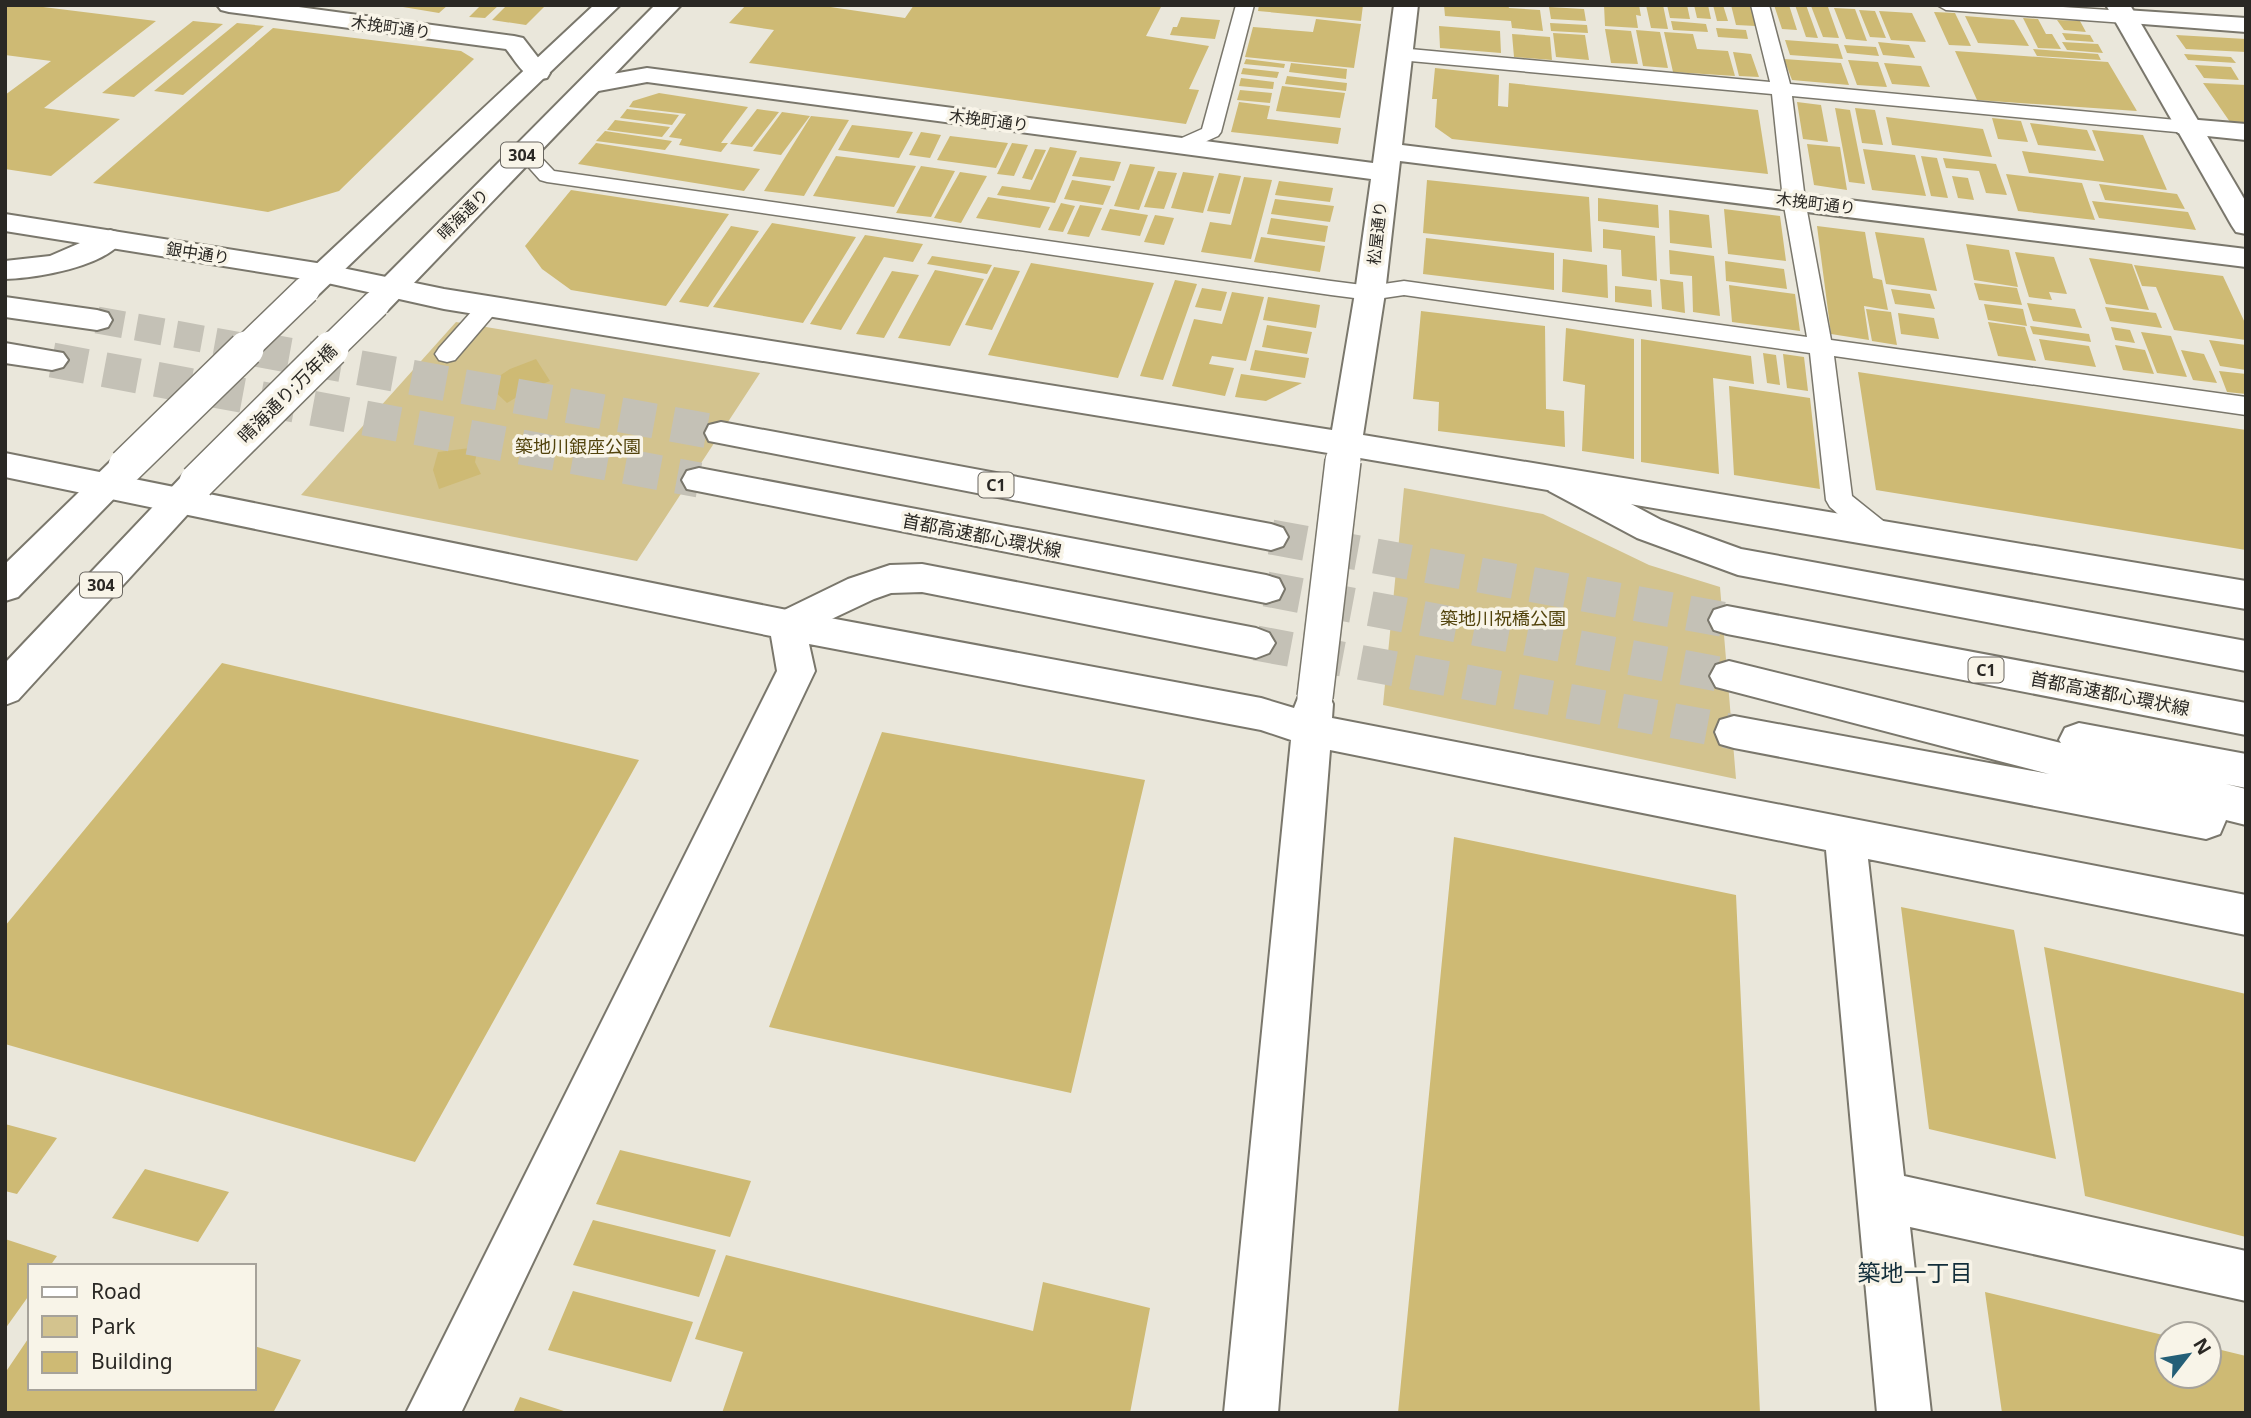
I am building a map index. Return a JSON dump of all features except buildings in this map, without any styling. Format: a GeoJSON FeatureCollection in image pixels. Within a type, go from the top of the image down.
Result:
{"type":"FeatureCollection","features":[{"type":"Feature","properties":{"kind":"main road","name":"木挽町通り"},"geometry":{"type":"LineString","coordinates":[[229,5],[514,43],[538,73]]}},
{"type":"Feature","properties":{"kind":"main road","name":"304"},"geometry":{"type":"LineString","coordinates":[[5,587],[315,282],[608,5]]}},
{"type":"Feature","properties":{"kind":"main road","name":"晴海通り"},"geometry":{"type":"LineString","coordinates":[[383,296],[669,5]]}},
{"type":"Feature","properties":{"kind":"main road","name":"松屋通り"},"geometry":{"type":"LineString","coordinates":[[1251,1413],[1313,714],[1344,452],[1370,293],[1405,5]]}},
{"type":"Feature","properties":{"kind":"main road"},"geometry":{"type":"LineString","coordinates":[[2121,11],[2246,25]]}},
{"type":"Feature","properties":{"kind":"main road"},"geometry":{"type":"LineString","coordinates":[[2121,11],[2246,226]]}},
{"type":"Feature","properties":{"kind":"main road","name":"木挽町通り"},"geometry":{"type":"LineString","coordinates":[[593,84],[647,75],[1182,145],[1794,200],[2246,258]]}},
{"type":"Feature","properties":{"kind":"main road"},"geometry":{"type":"LineString","coordinates":[[2187,127],[2246,132]]}},
{"type":"Feature","properties":{"kind":"main road","name":"銀中通り"},"geometry":{"type":"LineString","coordinates":[[5,222],[110,239],[383,296],[489,306],[1344,452],[1878,531],[2246,595]]}},
{"type":"Feature","properties":{"kind":"main road"},"geometry":{"type":"LineString","coordinates":[[5,270],[45,267],[65,262],[110,239]]}},
{"type":"Feature","properties":{"kind":"main road","name":"晴海通り;万年橋"},"geometry":{"type":"LineString","coordinates":[[188,492],[383,296]]}},
{"type":"Feature","properties":{"kind":"main road"},"geometry":{"type":"LineString","coordinates":[[5,307],[97,320]]}},
{"type":"Feature","properties":{"kind":"main road"},"geometry":{"type":"LineString","coordinates":[[5,353],[52,360]]}},
{"type":"Feature","properties":{"kind":"main road","name":"C1"},"geometry":{"type":"LineString","coordinates":[[721,433],[1270,537]]}},
{"type":"Feature","properties":{"kind":"main road"},"geometry":{"type":"LineString","coordinates":[[5,466],[116,476],[787,625],[1261,714],[1313,714],[1845,834],[2246,915]]}},
{"type":"Feature","properties":{"kind":"main road","name":"首都高速都心環状線"},"geometry":{"type":"LineString","coordinates":[[699,480],[1266,589]]}},
{"type":"Feature","properties":{"kind":"main road"},"geometry":{"type":"LineString","coordinates":[[1561,482],[1649,530],[1738,562],[2246,656]]}},
{"type":"Feature","properties":{"kind":"main road","name":"304"},"geometry":{"type":"LineString","coordinates":[[5,689],[188,492]]}},
{"type":"Feature","properties":{"kind":"main road"},"geometry":{"type":"LineString","coordinates":[[787,625],[880,582],[922,578],[1256,643]]}},
{"type":"Feature","properties":{"kind":"main road","name":"首都高速都心環状線"},"geometry":{"type":"LineString","coordinates":[[1727,620],[2246,719]]}},
{"type":"Feature","properties":{"kind":"main road"},"geometry":{"type":"LineString","coordinates":[[433,1413],[796,671],[787,625]]}},
{"type":"Feature","properties":{"kind":"main road"},"geometry":{"type":"LineString","coordinates":[[2246,771],[1729,676],[2246,807]]}},
{"type":"Feature","properties":{"kind":"main road"},"geometry":{"type":"LineString","coordinates":[[1734,732],[2246,829]]}},
{"type":"Feature","properties":{"kind":"main road"},"geometry":{"type":"LineString","coordinates":[[1845,834],[1904,1413]]}},
{"type":"Feature","properties":{"kind":"main road"},"geometry":{"type":"LineString","coordinates":[[1882,1195],[2246,1276]]}},
{"type":"Feature","properties":{"kind":"lane"},"geometry":{"type":"LineString","coordinates":[[1182,145],[1211,132],[1245,5]]}},
{"type":"Feature","properties":{"kind":"lane"},"geometry":{"type":"LineString","coordinates":[[1760,5],[1781,89],[1794,200],[1821,348],[1839,500],[1878,531]]}},
{"type":"Feature","properties":{"kind":"lane"},"geometry":{"type":"LineString","coordinates":[[1946,5],[2121,11]]}},
{"type":"Feature","properties":{"kind":"lane"},"geometry":{"type":"LineString","coordinates":[[1399,54],[2187,127]]}},
{"type":"Feature","properties":{"kind":"lane"},"geometry":{"type":"LineString","coordinates":[[525,152],[547,176],[1370,293],[1404,288],[2246,406]]}},
{"type":"Feature","properties":{"kind":"lane"},"geometry":{"type":"LineString","coordinates":[[447,354],[489,306]]}},
{"type":"Feature","properties":{"kind":"green space","name":"築地川銀座公園"},"geometry":{"type":"Polygon","coordinates":[[[456,322],[760,373],[637,561],[301,495],[456,322]]]}},
{"type":"Feature","properties":{"kind":"green space","name":"築地川祝橋公園"},"geometry":{"type":"Polygon","coordinates":[[[1404,488],[1543,514],[1649,565],[1720,587],[1736,779],[1383,705],[1404,488]]]}},
{"type":"Feature","properties":{"kind":"tunnel"},"geometry":{"type":"LineString","coordinates":[[97,320],[264,350]]}},
{"type":"Feature","properties":{"kind":"tunnel"},"geometry":{"type":"LineString","coordinates":[[255,349],[721,433]]}},
{"type":"Feature","properties":{"kind":"tunnel"},"geometry":{"type":"LineString","coordinates":[[52,360],[699,480]]}},
{"type":"Feature","properties":{"kind":"tunnel"},"geometry":{"type":"LineString","coordinates":[[1271,537],[1727,620]]}},
{"type":"Feature","properties":{"kind":"tunnel"},"geometry":{"type":"LineString","coordinates":[[1266,589],[1729,676]]}},
{"type":"Feature","properties":{"kind":"tunnel"},"geometry":{"type":"LineString","coordinates":[[1256,643],[1734,732]]}},
{"type":"Feature","properties":{"kind":"district","name":"築地一丁目"},"geometry":{"type":"Point","coordinates":[1915,1272]}}]}
